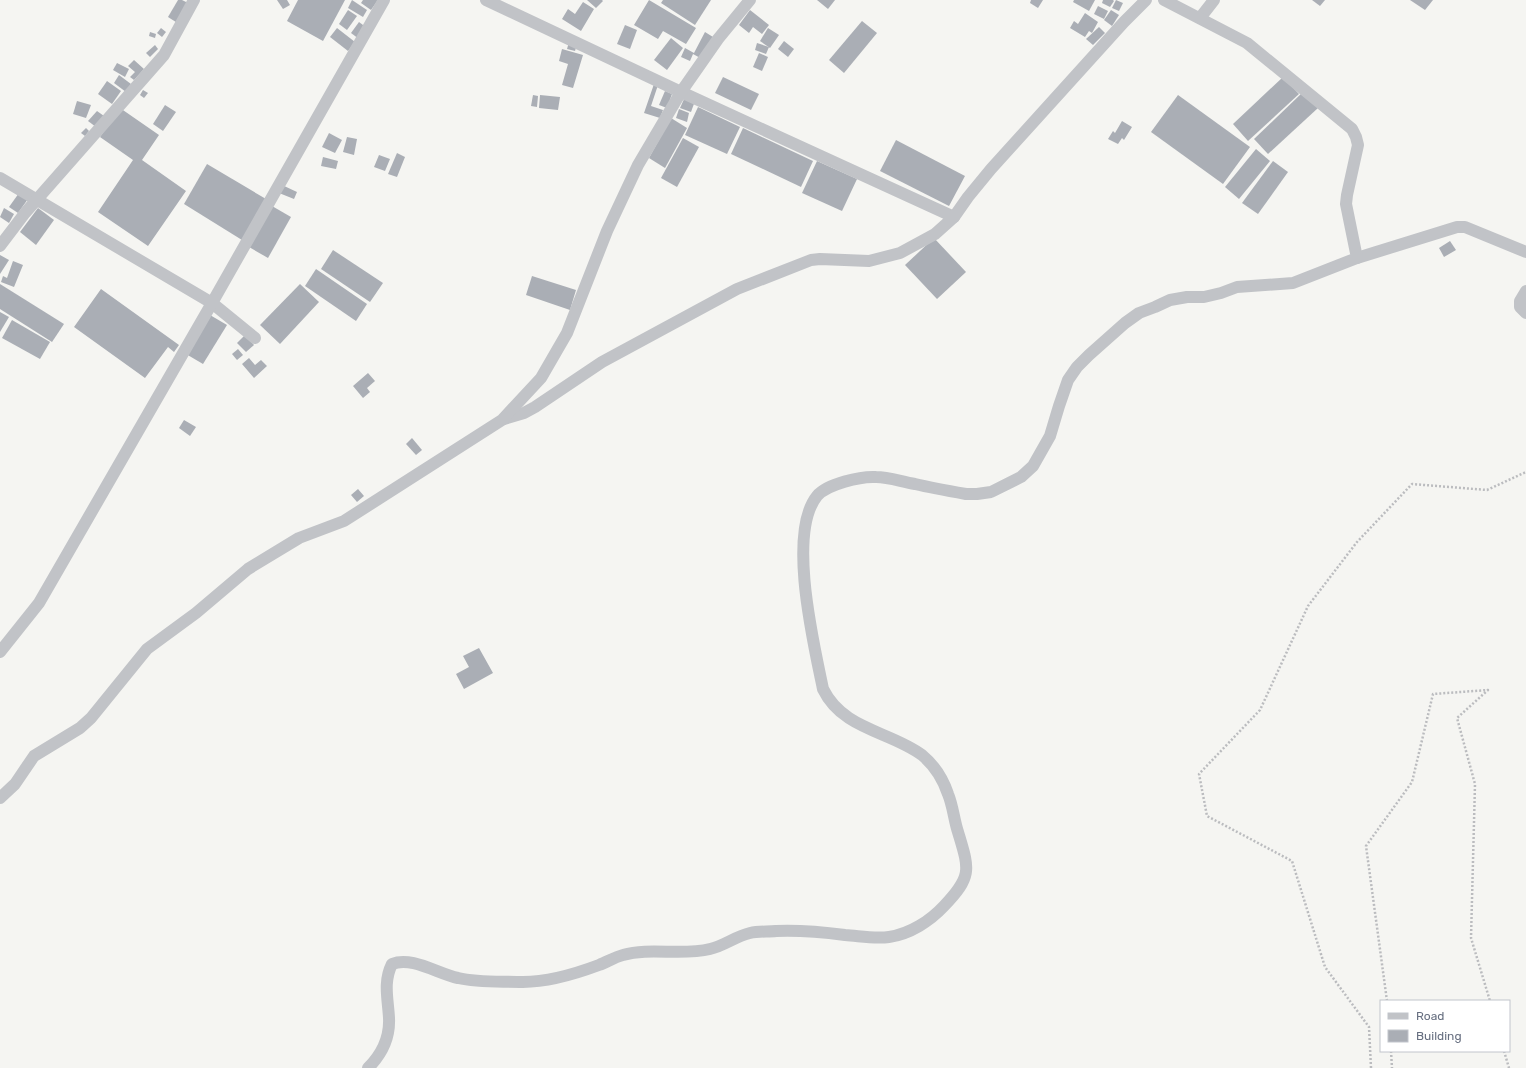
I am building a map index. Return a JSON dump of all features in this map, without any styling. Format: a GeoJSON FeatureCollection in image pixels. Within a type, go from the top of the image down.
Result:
{"type":"FeatureCollection","features":[{"type":"Feature","properties":{"kind":"street"},"geometry":{"type":"LineString","coordinates":[[0,246],[37,200],[164,55],[194,0]]}},
{"type":"Feature","properties":{"kind":"street"},"geometry":{"type":"LineString","coordinates":[[0,652],[39,603],[384,0]]}},
{"type":"Feature","properties":{"kind":"street"},"geometry":{"type":"LineString","coordinates":[[486,0],[681,92],[954,217]]}},
{"type":"Feature","properties":{"kind":"street"},"geometry":{"type":"LineString","coordinates":[[0,798],[15,784],[34,756],[80,728],[91,718],[148,649],[196,613],[248,569],[299,538],[344,521],[502,420],[541,378],[567,333],[607,231],[638,165],[681,92],[718,39],[750,0]]}},
{"type":"Feature","properties":{"kind":"street"},"geometry":{"type":"LineString","coordinates":[[502,420],[524,413],[535,407],[602,362],[738,289],[810,260],[869,261],[900,253],[935,234],[954,217],[991,169],[1124,22],[1146,0]]}},
{"type":"Feature","properties":{"kind":"street"},"geometry":{"type":"LineString","coordinates":[[1164,0],[1247,43],[1352,129],[1358,145],[1346,204],[1357,258]]}},
{"type":"Feature","properties":{"kind":"street"},"geometry":{"type":"LineString","coordinates":[[1200,18],[1214,0]]}},
{"type":"Feature","properties":{"kind":"street"},"geometry":{"type":"LineString","coordinates":[[0,178],[212,303],[255,338]]}},
{"type":"Feature","properties":{"kind":"street"},"geometry":{"type":"LineString","coordinates":[[368,1068],[377,1059],[388,1035],[389,1020],[386,986],[388,970],[392,964],[397,962],[420,965],[456,978],[476,981],[525,982],[552,980],[598,965],[625,954],[710,949],[749,933],[793,930],[873,938],[890,937],[905,933],[931,919],[956,894],[965,880],[968,869],[966,856],[949,796],[933,765],[920,754],[908,747],[869,730],[852,719],[836,707],[827,697],[823,689],[810,625],[804,576],[806,526],[810,510],[817,496],[826,489],[843,482],[876,476],[966,494],[977,494],[991,492],[1021,477],[1033,466],[1050,436],[1068,380],[1077,367],[1125,323],[1139,313],[1170,300],[1187,297],[1204,297],[1237,287],[1293,283],[1357,258],[1457,227],[1465,227],[1526,252]]}},
{"type":"Feature","properties":{"kind":"street"},"geometry":{"type":"LineString","coordinates":[[1526,291],[1520,301],[1520,306],[1526,313]]}},
{"type":"Feature","properties":{"kind":"path"},"geometry":{"type":"LineString","coordinates":[[1371,1068],[1369,1027],[1325,967],[1292,861],[1207,816],[1199,774],[1260,710],[1308,606],[1357,542],[1412,484],[1487,490],[1526,472]]}},
{"type":"Feature","properties":{"kind":"path"},"geometry":{"type":"LineString","coordinates":[[1388,1000],[1366,846],[1412,782],[1433,694],[1488,690],[1457,718],[1475,784],[1471,938],[1490,1000]]}},
{"type":"Feature","properties":{"kind":"path"},"geometry":{"type":"LineString","coordinates":[[1391,1052],[1392,1068]]}},
{"type":"Feature","properties":{"kind":"path"},"geometry":{"type":"LineString","coordinates":[[1504,1052],[1509,1068]]}},
{"type":"Feature","properties":{"kind":"building"},"geometry":{"type":"Polygon","coordinates":[[[178,0],[182,0],[190,4],[179,24],[168,17],[178,0]]]}},
{"type":"Feature","properties":{"kind":"building"},"geometry":{"type":"Polygon","coordinates":[[[277,0],[287,0],[290,5],[283,9],[277,0]]]}},
{"type":"Feature","properties":{"kind":"building"},"geometry":{"type":"Polygon","coordinates":[[[298,0],[345,0],[323,41],[287,21],[298,0]]]}},
{"type":"Feature","properties":{"kind":"building"},"geometry":{"type":"Polygon","coordinates":[[[352,0],[367,10],[363,17],[348,8],[352,0]]]}},
{"type":"Feature","properties":{"kind":"building"},"geometry":{"type":"Polygon","coordinates":[[[363,0],[378,0],[371,10],[361,3],[363,0]]]}},
{"type":"Feature","properties":{"kind":"building"},"geometry":{"type":"Polygon","coordinates":[[[587,0],[602,0],[603,1],[596,8],[587,0]]]}},
{"type":"Feature","properties":{"kind":"building"},"geometry":{"type":"Polygon","coordinates":[[[649,0],[696,28],[686,44],[663,31],[658,39],[634,25],[649,0]]]}},
{"type":"Feature","properties":{"kind":"building"},"geometry":{"type":"Polygon","coordinates":[[[663,0],[711,0],[695,25],[661,3],[663,0]]]}},
{"type":"Feature","properties":{"kind":"building"},"geometry":{"type":"Polygon","coordinates":[[[817,0],[835,0],[828,9],[817,0]]]}},
{"type":"Feature","properties":{"kind":"building"},"geometry":{"type":"Polygon","coordinates":[[[1031,0],[1043,0],[1038,8],[1030,3],[1031,0]]]}},
{"type":"Feature","properties":{"kind":"building"},"geometry":{"type":"Polygon","coordinates":[[[1074,0],[1095,0],[1089,11],[1073,2],[1074,0]]]}},
{"type":"Feature","properties":{"kind":"building"},"geometry":{"type":"Polygon","coordinates":[[[1103,0],[1114,1],[1110,7],[1102,3],[1103,0]]]}},
{"type":"Feature","properties":{"kind":"building"},"geometry":{"type":"Polygon","coordinates":[[[1116,0],[1123,3],[1119,11],[1112,8],[1116,0]]]}},
{"type":"Feature","properties":{"kind":"building"},"geometry":{"type":"Polygon","coordinates":[[[1312,0],[1325,0],[1320,6],[1312,0]]]}},
{"type":"Feature","properties":{"kind":"building"},"geometry":{"type":"Polygon","coordinates":[[[1410,0],[1433,0],[1425,10],[1410,0]]]}},
{"type":"Feature","properties":{"kind":"building"},"geometry":{"type":"Polygon","coordinates":[[[583,2],[594,9],[581,31],[562,19],[568,9],[575,14],[583,2]]]}},
{"type":"Feature","properties":{"kind":"building"},"geometry":{"type":"Polygon","coordinates":[[[1098,6],[1108,11],[1104,19],[1094,14],[1098,6]]]}},
{"type":"Feature","properties":{"kind":"building"},"geometry":{"type":"Polygon","coordinates":[[[348,10],[357,16],[347,30],[339,24],[348,10]]]}},
{"type":"Feature","properties":{"kind":"building"},"geometry":{"type":"Polygon","coordinates":[[[750,10],[769,25],[762,34],[753,27],[749,33],[739,25],[750,10]]]}},
{"type":"Feature","properties":{"kind":"building"},"geometry":{"type":"Polygon","coordinates":[[[1111,10],[1119,15],[1112,26],[1104,20],[1111,10]]]}},
{"type":"Feature","properties":{"kind":"building"},"geometry":{"type":"Polygon","coordinates":[[[1085,13],[1098,22],[1092,33],[1089,31],[1085,37],[1070,28],[1074,21],[1078,24],[1085,13]]]}},
{"type":"Feature","properties":{"kind":"building"},"geometry":{"type":"Polygon","coordinates":[[[862,21],[877,33],[844,73],[829,60],[862,21]]]}},
{"type":"Feature","properties":{"kind":"building"},"geometry":{"type":"Polygon","coordinates":[[[359,22],[367,28],[359,39],[351,33],[359,22]]]}},
{"type":"Feature","properties":{"kind":"building"},"geometry":{"type":"Polygon","coordinates":[[[625,25],[637,30],[630,49],[617,44],[625,25]]]}},
{"type":"Feature","properties":{"kind":"building"},"geometry":{"type":"Polygon","coordinates":[[[1099,27],[1105,33],[1093,45],[1086,39],[1099,27]]]}},
{"type":"Feature","properties":{"kind":"building"},"geometry":{"type":"Polygon","coordinates":[[[161,28],[166,32],[162,37],[157,33],[161,28]]]}},
{"type":"Feature","properties":{"kind":"building"},"geometry":{"type":"Polygon","coordinates":[[[337,28],[355,42],[348,51],[330,37],[337,28]]]}},
{"type":"Feature","properties":{"kind":"building"},"geometry":{"type":"Polygon","coordinates":[[[768,28],[779,35],[770,48],[760,41],[768,28]]]}},
{"type":"Feature","properties":{"kind":"building"},"geometry":{"type":"Polygon","coordinates":[[[150,32],[156,34],[155,38],[149,36],[150,32]]]}},
{"type":"Feature","properties":{"kind":"building"},"geometry":{"type":"Polygon","coordinates":[[[705,32],[713,37],[702,59],[693,54],[690,61],[681,57],[685,48],[694,53],[705,32]]]}},
{"type":"Feature","properties":{"kind":"building"},"geometry":{"type":"Polygon","coordinates":[[[671,38],[683,48],[667,70],[654,60],[671,38]]]}},
{"type":"Feature","properties":{"kind":"building"},"geometry":{"type":"Polygon","coordinates":[[[784,41],[794,49],[788,57],[778,49],[784,41]]]}},
{"type":"Feature","properties":{"kind":"building"},"geometry":{"type":"Polygon","coordinates":[[[569,42],[577,44],[575,51],[567,49],[569,42]]]}},
{"type":"Feature","properties":{"kind":"building"},"geometry":{"type":"Polygon","coordinates":[[[757,43],[769,47],[766,54],[755,50],[757,43]]]}},
{"type":"Feature","properties":{"kind":"building"},"geometry":{"type":"Polygon","coordinates":[[[155,45],[158,49],[150,57],[146,53],[155,45]]]}},
{"type":"Feature","properties":{"kind":"building"},"geometry":{"type":"Polygon","coordinates":[[[562,49],[583,55],[573,88],[562,85],[568,64],[559,61],[562,49]]]}},
{"type":"Feature","properties":{"kind":"building"},"geometry":{"type":"Polygon","coordinates":[[[759,53],[768,57],[762,71],[753,67],[759,53]]]}},
{"type":"Feature","properties":{"kind":"building"},"geometry":{"type":"Polygon","coordinates":[[[134,60],[144,69],[134,80],[130,77],[135,72],[128,66],[134,60]]]}},
{"type":"Feature","properties":{"kind":"building"},"geometry":{"type":"Polygon","coordinates":[[[117,63],[129,69],[125,77],[113,70],[117,63]]]}},
{"type":"Feature","properties":{"kind":"building"},"geometry":{"type":"Polygon","coordinates":[[[119,75],[131,84],[126,92],[114,83],[119,75]]]}},
{"type":"Feature","properties":{"kind":"building"},"geometry":{"type":"Polygon","coordinates":[[[723,77],[759,94],[751,110],[715,93],[723,77]]]}},
{"type":"Feature","properties":{"kind":"building"},"geometry":{"type":"Polygon","coordinates":[[[1283,77],[1299,94],[1248,141],[1233,124],[1283,77]]]}},
{"type":"Feature","properties":{"kind":"building"},"geometry":{"type":"Polygon","coordinates":[[[107,81],[121,91],[112,104],[98,94],[107,81]]]}},
{"type":"Feature","properties":{"kind":"building"},"geometry":{"type":"Polygon","coordinates":[[[654,84],[658,85],[651,106],[663,110],[660,118],[644,113],[654,84]]]}},
{"type":"Feature","properties":{"kind":"building"},"geometry":{"type":"Polygon","coordinates":[[[143,90],[148,93],[144,98],[140,95],[143,90]]]}},
{"type":"Feature","properties":{"kind":"building"},"geometry":{"type":"Polygon","coordinates":[[[665,91],[672,94],[667,108],[659,105],[665,91]]]}},
{"type":"Feature","properties":{"kind":"building"},"geometry":{"type":"Polygon","coordinates":[[[1303,92],[1318,108],[1268,154],[1254,139],[1303,92]]]}},
{"type":"Feature","properties":{"kind":"building"},"geometry":{"type":"Polygon","coordinates":[[[533,95],[538,96],[537,107],[531,106],[533,95]]]}},
{"type":"Feature","properties":{"kind":"building"},"geometry":{"type":"Polygon","coordinates":[[[540,95],[560,97],[558,110],[539,108],[540,95]]]}},
{"type":"Feature","properties":{"kind":"building"},"geometry":{"type":"Polygon","coordinates":[[[1178,95],[1250,147],[1223,184],[1151,132],[1178,95]]]}},
{"type":"Feature","properties":{"kind":"building"},"geometry":{"type":"Polygon","coordinates":[[[685,97],[695,101],[691,112],[680,108],[685,97]]]}},
{"type":"Feature","properties":{"kind":"building"},"geometry":{"type":"Polygon","coordinates":[[[77,101],[91,105],[86,118],[73,114],[77,101]]]}},
{"type":"Feature","properties":{"kind":"building"},"geometry":{"type":"Polygon","coordinates":[[[165,105],[176,112],[163,131],[153,124],[165,105]]]}},
{"type":"Feature","properties":{"kind":"building"},"geometry":{"type":"Polygon","coordinates":[[[698,107],[740,127],[727,154],[685,135],[698,107]]]}},
{"type":"Feature","properties":{"kind":"building"},"geometry":{"type":"Polygon","coordinates":[[[120,108],[159,135],[142,160],[186,191],[148,246],[98,212],[133,160],[100,137],[120,108]]]}},
{"type":"Feature","properties":{"kind":"building"},"geometry":{"type":"Polygon","coordinates":[[[679,109],[689,113],[687,122],[676,118],[679,109]]]}},
{"type":"Feature","properties":{"kind":"building"},"geometry":{"type":"Polygon","coordinates":[[[97,111],[104,116],[96,127],[88,121],[97,111]]]}},
{"type":"Feature","properties":{"kind":"building"},"geometry":{"type":"Polygon","coordinates":[[[671,118],[687,128],[665,168],[649,158],[671,118]]]}},
{"type":"Feature","properties":{"kind":"building"},"geometry":{"type":"Polygon","coordinates":[[[1122,121],[1132,127],[1124,140],[1122,138],[1118,144],[1108,139],[1113,131],[1115,133],[1122,121]]]}},
{"type":"Feature","properties":{"kind":"building"},"geometry":{"type":"Polygon","coordinates":[[[86,128],[89,131],[85,136],[81,133],[86,128]]]}},
{"type":"Feature","properties":{"kind":"building"},"geometry":{"type":"Polygon","coordinates":[[[743,128],[813,161],[801,187],[731,154],[743,128]]]}},
{"type":"Feature","properties":{"kind":"building"},"geometry":{"type":"Polygon","coordinates":[[[329,133],[342,140],[335,153],[322,147],[329,133]]]}},
{"type":"Feature","properties":{"kind":"building"},"geometry":{"type":"Polygon","coordinates":[[[347,137],[357,139],[354,155],[343,152],[347,137]]]}},
{"type":"Feature","properties":{"kind":"building"},"geometry":{"type":"Polygon","coordinates":[[[683,138],[699,147],[677,187],[661,178],[683,138]]]}},
{"type":"Feature","properties":{"kind":"building"},"geometry":{"type":"Polygon","coordinates":[[[896,140],[965,176],[949,206],[880,171],[896,140]]]}},
{"type":"Feature","properties":{"kind":"building"},"geometry":{"type":"Polygon","coordinates":[[[1256,149],[1270,161],[1239,199],[1225,187],[1256,149]]]}},
{"type":"Feature","properties":{"kind":"building"},"geometry":{"type":"Polygon","coordinates":[[[397,153],[405,157],[397,177],[388,174],[397,153]]]}},
{"type":"Feature","properties":{"kind":"building"},"geometry":{"type":"Polygon","coordinates":[[[379,155],[390,159],[385,171],[374,167],[379,155]]]}},
{"type":"Feature","properties":{"kind":"building"},"geometry":{"type":"Polygon","coordinates":[[[323,157],[338,161],[336,169],[321,166],[323,157]]]}},
{"type":"Feature","properties":{"kind":"building"},"geometry":{"type":"Polygon","coordinates":[[[817,161],[857,179],[842,211],[802,193],[817,161]]]}},
{"type":"Feature","properties":{"kind":"building"},"geometry":{"type":"Polygon","coordinates":[[[1273,161],[1288,172],[1258,214],[1242,203],[1273,161]]]}},
{"type":"Feature","properties":{"kind":"building"},"geometry":{"type":"Polygon","coordinates":[[[207,164],[266,199],[242,240],[184,204],[207,164]]]}},
{"type":"Feature","properties":{"kind":"building"},"geometry":{"type":"Polygon","coordinates":[[[282,185],[297,192],[294,199],[279,193],[282,185]]]}},
{"type":"Feature","properties":{"kind":"building"},"geometry":{"type":"Polygon","coordinates":[[[19,193],[28,199],[18,213],[9,207],[19,193]]]}},
{"type":"Feature","properties":{"kind":"building"},"geometry":{"type":"Polygon","coordinates":[[[272,206],[291,217],[268,258],[249,247],[272,206]]]}},
{"type":"Feature","properties":{"kind":"building"},"geometry":{"type":"Polygon","coordinates":[[[4,208],[14,214],[9,223],[0,217],[4,208]]]}},
{"type":"Feature","properties":{"kind":"building"},"geometry":{"type":"Polygon","coordinates":[[[38,208],[54,220],[36,245],[20,232],[38,208]]]}},
{"type":"Feature","properties":{"kind":"building"},"geometry":{"type":"Polygon","coordinates":[[[934,238],[966,272],[937,299],[905,265],[934,238]]]}},
{"type":"Feature","properties":{"kind":"building"},"geometry":{"type":"Polygon","coordinates":[[[1450,241],[1456,250],[1444,257],[1439,248],[1450,241]]]}},
{"type":"Feature","properties":{"kind":"building"},"geometry":{"type":"Polygon","coordinates":[[[333,250],[383,283],[370,302],[321,269],[333,250]]]}},
{"type":"Feature","properties":{"kind":"building"},"geometry":{"type":"Polygon","coordinates":[[[0,255],[9,260],[0,274],[0,255]]]}},
{"type":"Feature","properties":{"kind":"building"},"geometry":{"type":"Polygon","coordinates":[[[13,261],[23,265],[14,287],[1,282],[3,276],[7,278],[13,261]]]}},
{"type":"Feature","properties":{"kind":"building"},"geometry":{"type":"Polygon","coordinates":[[[316,269],[367,304],[356,321],[305,286],[316,269]]]}},
{"type":"Feature","properties":{"kind":"building"},"geometry":{"type":"Polygon","coordinates":[[[532,276],[576,290],[570,310],[526,295],[532,276]]]}},
{"type":"Feature","properties":{"kind":"building"},"geometry":{"type":"Polygon","coordinates":[[[0,284],[64,324],[52,342],[0,309],[0,284]]]}},
{"type":"Feature","properties":{"kind":"building"},"geometry":{"type":"Polygon","coordinates":[[[300,284],[319,302],[280,344],[260,325],[300,284]]]}},
{"type":"Feature","properties":{"kind":"building"},"geometry":{"type":"Polygon","coordinates":[[[101,289],[179,345],[174,352],[168,347],[145,378],[74,327],[101,289]]]}},
{"type":"Feature","properties":{"kind":"building"},"geometry":{"type":"Polygon","coordinates":[[[0,312],[9,317],[0,332],[0,312]]]}},
{"type":"Feature","properties":{"kind":"building"},"geometry":{"type":"Polygon","coordinates":[[[210,315],[227,325],[203,364],[186,354],[210,315]]]}},
{"type":"Feature","properties":{"kind":"building"},"geometry":{"type":"Polygon","coordinates":[[[12,320],[50,342],[40,359],[2,338],[12,320]]]}},
{"type":"Feature","properties":{"kind":"building"},"geometry":{"type":"Polygon","coordinates":[[[245,335],[254,345],[246,352],[237,343],[245,335]]]}},
{"type":"Feature","properties":{"kind":"building"},"geometry":{"type":"Polygon","coordinates":[[[238,349],[243,355],[237,360],[232,354],[238,349]]]}},
{"type":"Feature","properties":{"kind":"building"},"geometry":{"type":"Polygon","coordinates":[[[249,358],[255,365],[261,360],[267,366],[254,378],[242,364],[249,358]]]}},
{"type":"Feature","properties":{"kind":"building"},"geometry":{"type":"Polygon","coordinates":[[[368,373],[375,381],[367,388],[370,392],[363,398],[353,386],[368,373]]]}},
{"type":"Feature","properties":{"kind":"building"},"geometry":{"type":"Polygon","coordinates":[[[184,420],[196,427],[190,436],[179,428],[184,420]]]}},
{"type":"Feature","properties":{"kind":"building"},"geometry":{"type":"Polygon","coordinates":[[[412,438],[422,450],[416,455],[406,444],[412,438]]]}},
{"type":"Feature","properties":{"kind":"building"},"geometry":{"type":"Polygon","coordinates":[[[358,489],[364,496],[357,502],[351,495],[358,489]]]}},
{"type":"Feature","properties":{"kind":"building"},"geometry":{"type":"Polygon","coordinates":[[[479,648],[493,673],[464,689],[456,674],[469,667],[463,656],[479,648]]]}}]}
